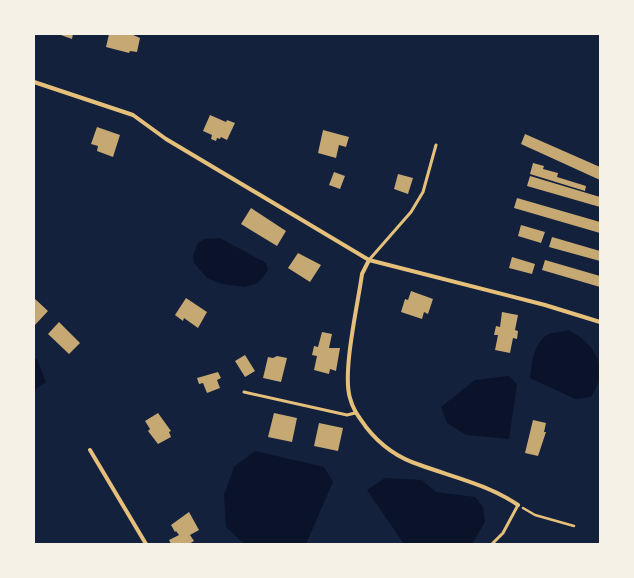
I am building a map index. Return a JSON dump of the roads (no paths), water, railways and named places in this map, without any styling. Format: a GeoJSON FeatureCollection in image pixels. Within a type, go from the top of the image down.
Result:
{"type":"FeatureCollection","features":[{"type":"Feature","properties":{"kind":"street"},"geometry":{"type":"LineString","coordinates":[[34,82],[133,115],[166,139],[370,260],[546,305],[600,322]]}},
{"type":"Feature","properties":{"kind":"street"},"geometry":{"type":"LineString","coordinates":[[370,260],[362,274],[347,376],[349,397],[356,413],[371,433],[388,450],[415,464],[501,493],[518,505]]}},
{"type":"Feature","properties":{"kind":"street"},"geometry":{"type":"LineString","coordinates":[[90,450],[146,544]]}},
{"type":"Feature","properties":{"kind":"lane"},"geometry":{"type":"LineString","coordinates":[[370,260],[411,212],[423,192],[436,145]]}},
{"type":"Feature","properties":{"kind":"lane"},"geometry":{"type":"LineString","coordinates":[[244,392],[347,415],[356,413]]}},
{"type":"Feature","properties":{"kind":"lane"},"geometry":{"type":"LineString","coordinates":[[492,544],[503,533],[518,505]]}},
{"type":"Feature","properties":{"kind":"water"},"geometry":{"type":"Polygon","coordinates":[[[220,238],[266,263],[268,270],[258,283],[245,287],[222,284],[207,278],[194,263],[193,255],[198,243],[204,239],[220,238]]]}},
{"type":"Feature","properties":{"kind":"water"},"geometry":{"type":"Polygon","coordinates":[[[569,330],[587,343],[598,359],[600,377],[591,397],[575,399],[530,378],[534,354],[542,339],[549,334],[569,330]]]}},
{"type":"Feature","properties":{"kind":"water"},"geometry":{"type":"Polygon","coordinates":[[[34,359],[37,359],[46,382],[34,390],[34,359]]]}},
{"type":"Feature","properties":{"kind":"water"},"geometry":{"type":"Polygon","coordinates":[[[509,376],[517,384],[509,439],[466,435],[447,423],[441,407],[475,380],[509,376]]]}},
{"type":"Feature","properties":{"kind":"water"},"geometry":{"type":"Polygon","coordinates":[[[255,451],[324,467],[333,482],[306,544],[244,544],[226,527],[224,495],[234,467],[255,451]]]}},
{"type":"Feature","properties":{"kind":"water"},"geometry":{"type":"Polygon","coordinates":[[[385,478],[422,480],[436,492],[475,497],[483,507],[485,522],[472,544],[404,544],[367,490],[385,478]]]}}]}
